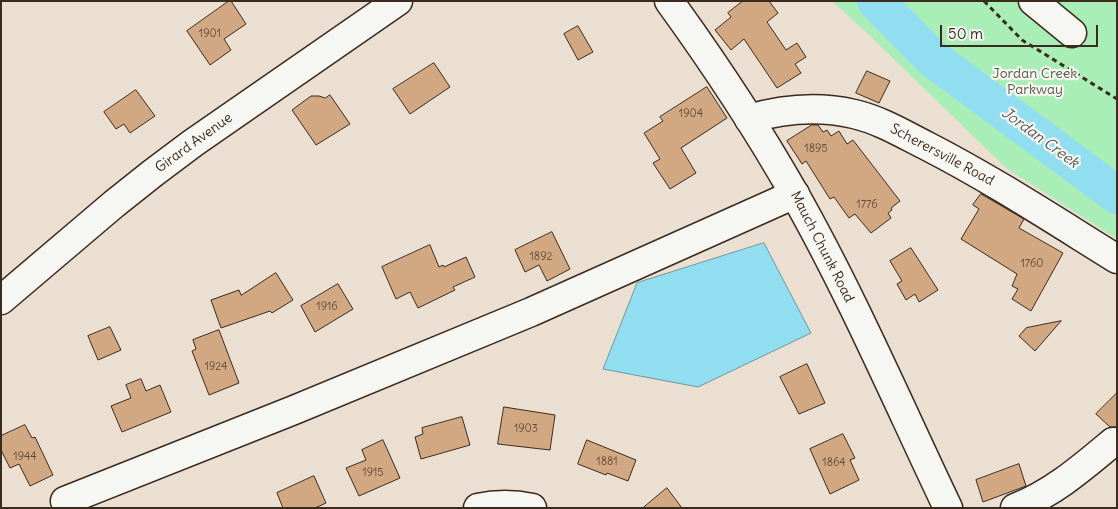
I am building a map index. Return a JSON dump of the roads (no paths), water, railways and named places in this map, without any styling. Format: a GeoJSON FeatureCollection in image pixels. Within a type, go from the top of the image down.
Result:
{"type":"FeatureCollection","features":[{"type":"Feature","properties":{"kind":"street","name":"Girard Avenue"},"geometry":{"type":"LineString","coordinates":[[1,300],[153,173],[193,143],[398,1]]}},
{"type":"Feature","properties":{"kind":"street","name":"Mauch Chunk Road"},"geometry":{"type":"LineString","coordinates":[[669,1],[749,119],[795,194],[831,261],[948,508]]}},
{"type":"Feature","properties":{"kind":"street"},"geometry":{"type":"LineString","coordinates":[[1033,1],[1072,32]]}},
{"type":"Feature","properties":{"kind":"street","name":"Scherersville Road"},"geometry":{"type":"LineString","coordinates":[[749,119],[794,110],[828,110],[854,114],[880,122],[969,168],[1117,259]]}},
{"type":"Feature","properties":{"kind":"street"},"geometry":{"type":"LineString","coordinates":[[66,501],[294,410],[531,312],[795,194]]}},
{"type":"Feature","properties":{"kind":"street"},"geometry":{"type":"LineString","coordinates":[[1015,508],[1029,503],[1070,477],[1113,442]]}},
{"type":"Feature","properties":{"kind":"street"},"geometry":{"type":"LineString","coordinates":[[478,508],[490,505],[517,505],[532,508]]}},
{"type":"Feature","properties":{"kind":"water"},"geometry":{"type":"Polygon","coordinates":[[[764,243],[811,333],[698,387],[603,369],[637,283],[764,243]]]}},
{"type":"Feature","properties":{"kind":"waterway","name":"Jordan Creek"},"geometry":{"type":"LineString","coordinates":[[876,1],[932,58],[1117,195]]}},
{"type":"Feature","properties":{"kind":"park label","name":"Jordan Creek Parkway"},"geometry":{"type":"Point","coordinates":[1035,82]}}]}
